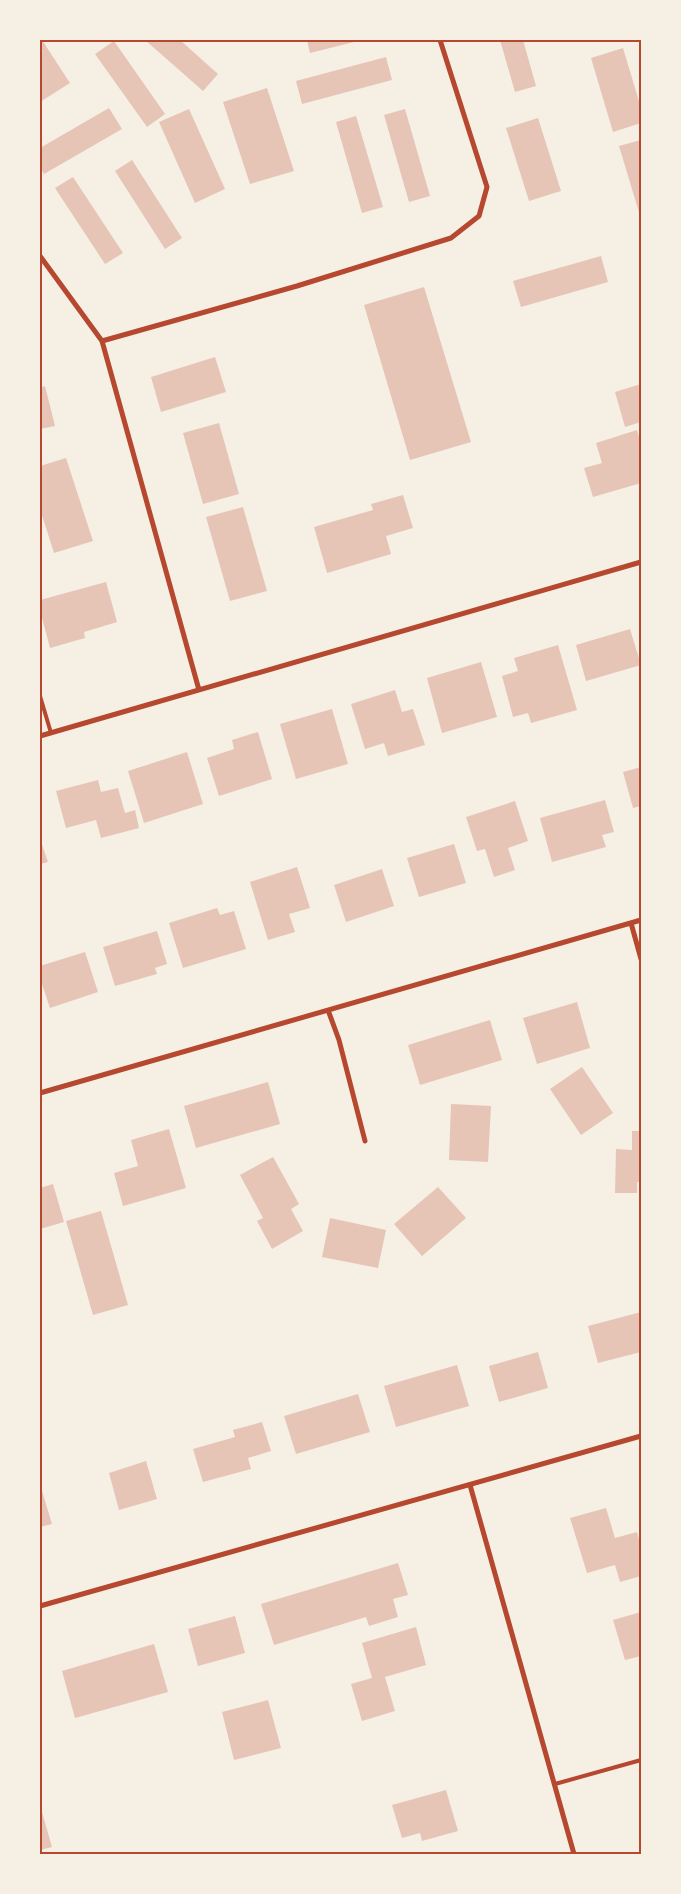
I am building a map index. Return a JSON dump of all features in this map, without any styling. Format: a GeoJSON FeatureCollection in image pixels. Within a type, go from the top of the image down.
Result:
{"type":"FeatureCollection","features":[{"type":"Feature","properties":{"kind":"street"},"geometry":{"type":"LineString","coordinates":[[102,341],[296,286],[451,238],[478,216],[486,187],[440,40]]}},
{"type":"Feature","properties":{"kind":"street"},"geometry":{"type":"LineString","coordinates":[[40,256],[102,341],[199,690]]}},
{"type":"Feature","properties":{"kind":"street"},"geometry":{"type":"LineString","coordinates":[[40,736],[641,562]]}},
{"type":"Feature","properties":{"kind":"street"},"geometry":{"type":"LineString","coordinates":[[40,1092],[641,920]]}},
{"type":"Feature","properties":{"kind":"street"},"geometry":{"type":"LineString","coordinates":[[631,923],[641,959]]}},
{"type":"Feature","properties":{"kind":"street"},"geometry":{"type":"LineString","coordinates":[[328,1010],[339,1040],[365,1141]]}},
{"type":"Feature","properties":{"kind":"street"},"geometry":{"type":"LineString","coordinates":[[40,1606],[641,1436]]}},
{"type":"Feature","properties":{"kind":"street"},"geometry":{"type":"LineString","coordinates":[[470,1485],[574,1854]]}},
{"type":"Feature","properties":{"kind":"lane"},"geometry":{"type":"LineString","coordinates":[[40,696],[51,733]]}},
{"type":"Feature","properties":{"kind":"lane"},"geometry":{"type":"LineString","coordinates":[[555,1784],[641,1760]]}},
{"type":"Feature","properties":{"kind":"building"},"geometry":{"type":"Polygon","coordinates":[[[40,40],[42,40],[70,83],[40,102],[40,40]]]}},
{"type":"Feature","properties":{"kind":"building"},"geometry":{"type":"Polygon","coordinates":[[[145,40],[180,40],[218,74],[203,91],[145,40]]]}},
{"type":"Feature","properties":{"kind":"building"},"geometry":{"type":"Polygon","coordinates":[[[307,40],[358,40],[358,41],[310,53],[307,40]]]}},
{"type":"Feature","properties":{"kind":"building"},"geometry":{"type":"Polygon","coordinates":[[[500,40],[523,40],[536,86],[515,92],[500,40]]]}},
{"type":"Feature","properties":{"kind":"building"},"geometry":{"type":"Polygon","coordinates":[[[114,41],[165,114],[147,127],[95,54],[114,41]]]}},
{"type":"Feature","properties":{"kind":"building"},"geometry":{"type":"Polygon","coordinates":[[[623,48],[641,108],[641,123],[613,132],[591,58],[623,48]]]}},
{"type":"Feature","properties":{"kind":"building"},"geometry":{"type":"Polygon","coordinates":[[[386,57],[392,80],[302,104],[296,81],[386,57]]]}},
{"type":"Feature","properties":{"kind":"building"},"geometry":{"type":"Polygon","coordinates":[[[267,88],[294,171],[250,184],[223,102],[267,88]]]}},
{"type":"Feature","properties":{"kind":"building"},"geometry":{"type":"Polygon","coordinates":[[[109,108],[122,129],[44,174],[40,167],[40,148],[109,108]]]}},
{"type":"Feature","properties":{"kind":"building"},"geometry":{"type":"Polygon","coordinates":[[[189,109],[225,189],[195,203],[159,122],[189,109]]]}},
{"type":"Feature","properties":{"kind":"building"},"geometry":{"type":"Polygon","coordinates":[[[405,109],[430,196],[409,202],[384,115],[405,109]]]}},
{"type":"Feature","properties":{"kind":"building"},"geometry":{"type":"Polygon","coordinates":[[[356,116],[383,207],[362,213],[336,122],[356,116]]]}},
{"type":"Feature","properties":{"kind":"building"},"geometry":{"type":"Polygon","coordinates":[[[538,118],[561,191],[529,201],[506,128],[538,118]]]}},
{"type":"Feature","properties":{"kind":"building"},"geometry":{"type":"Polygon","coordinates":[[[641,140],[641,219],[619,146],[641,140]]]}},
{"type":"Feature","properties":{"kind":"building"},"geometry":{"type":"Polygon","coordinates":[[[132,160],[182,238],[165,249],[115,171],[132,160]]]}},
{"type":"Feature","properties":{"kind":"building"},"geometry":{"type":"Polygon","coordinates":[[[73,177],[123,253],[105,264],[55,188],[73,177]]]}},
{"type":"Feature","properties":{"kind":"building"},"geometry":{"type":"Polygon","coordinates":[[[601,256],[608,282],[521,307],[513,281],[601,256]]]}},
{"type":"Feature","properties":{"kind":"building"},"geometry":{"type":"Polygon","coordinates":[[[424,287],[471,442],[410,460],[364,305],[424,287]]]}},
{"type":"Feature","properties":{"kind":"building"},"geometry":{"type":"Polygon","coordinates":[[[215,357],[226,392],[161,412],[151,377],[215,357]]]}},
{"type":"Feature","properties":{"kind":"building"},"geometry":{"type":"Polygon","coordinates":[[[641,384],[641,422],[625,427],[615,392],[641,384]]]}},
{"type":"Feature","properties":{"kind":"building"},"geometry":{"type":"Polygon","coordinates":[[[45,386],[55,426],[40,429],[40,388],[45,386]]]}},
{"type":"Feature","properties":{"kind":"building"},"geometry":{"type":"Polygon","coordinates":[[[219,423],[239,494],[203,504],[183,433],[219,423]]]}},
{"type":"Feature","properties":{"kind":"building"},"geometry":{"type":"Polygon","coordinates":[[[637,430],[641,444],[641,483],[593,497],[584,468],[602,463],[596,443],[637,430]]]}},
{"type":"Feature","properties":{"kind":"building"},"geometry":{"type":"Polygon","coordinates":[[[66,458],[93,541],[54,553],[40,509],[40,466],[66,458]]]}},
{"type":"Feature","properties":{"kind":"building"},"geometry":{"type":"Polygon","coordinates":[[[403,495],[413,528],[386,536],[391,554],[327,573],[314,527],[373,510],[371,504],[403,495]]]}},
{"type":"Feature","properties":{"kind":"building"},"geometry":{"type":"Polygon","coordinates":[[[243,507],[267,591],[230,601],[206,517],[243,507]]]}},
{"type":"Feature","properties":{"kind":"building"},"geometry":{"type":"Polygon","coordinates":[[[106,582],[117,622],[84,632],[85,638],[50,648],[40,610],[40,600],[106,582]]]}},
{"type":"Feature","properties":{"kind":"building"},"geometry":{"type":"Polygon","coordinates":[[[630,629],[641,665],[586,681],[576,645],[630,629]]]}},
{"type":"Feature","properties":{"kind":"building"},"geometry":{"type":"Polygon","coordinates":[[[558,645],[577,710],[531,723],[528,713],[513,717],[502,676],[518,671],[514,658],[558,645]]]}},
{"type":"Feature","properties":{"kind":"building"},"geometry":{"type":"Polygon","coordinates":[[[481,662],[497,717],[442,733],[427,678],[481,662]]]}},
{"type":"Feature","properties":{"kind":"building"},"geometry":{"type":"Polygon","coordinates":[[[395,690],[402,712],[413,709],[425,745],[388,756],[384,743],[365,749],[351,704],[395,690]]]}},
{"type":"Feature","properties":{"kind":"building"},"geometry":{"type":"Polygon","coordinates":[[[332,709],[348,764],[296,779],[280,724],[332,709]]]}},
{"type":"Feature","properties":{"kind":"building"},"geometry":{"type":"Polygon","coordinates":[[[258,732],[272,779],[219,796],[207,758],[234,749],[232,740],[258,732]]]}},
{"type":"Feature","properties":{"kind":"building"},"geometry":{"type":"Polygon","coordinates":[[[187,752],[203,804],[144,823],[128,771],[187,752]]]}},
{"type":"Feature","properties":{"kind":"building"},"geometry":{"type":"Polygon","coordinates":[[[641,767],[641,806],[633,808],[623,772],[641,767]]]}},
{"type":"Feature","properties":{"kind":"building"},"geometry":{"type":"Polygon","coordinates":[[[98,780],[101,792],[118,788],[125,813],[135,810],[139,828],[101,838],[96,820],[66,828],[56,791],[98,780]]]}},
{"type":"Feature","properties":{"kind":"building"},"geometry":{"type":"Polygon","coordinates":[[[605,800],[614,832],[602,835],[606,847],[552,862],[540,818],[605,800]]]}},
{"type":"Feature","properties":{"kind":"building"},"geometry":{"type":"Polygon","coordinates":[[[515,801],[528,841],[508,848],[515,870],[494,877],[485,849],[477,851],[466,817],[515,801]]]}},
{"type":"Feature","properties":{"kind":"building"},"geometry":{"type":"Polygon","coordinates":[[[40,839],[48,862],[40,864],[40,839]]]}},
{"type":"Feature","properties":{"kind":"building"},"geometry":{"type":"Polygon","coordinates":[[[454,844],[466,883],[419,897],[407,858],[454,844]]]}},
{"type":"Feature","properties":{"kind":"building"},"geometry":{"type":"Polygon","coordinates":[[[297,867],[310,908],[289,914],[295,932],[268,940],[250,882],[297,867]]]}},
{"type":"Feature","properties":{"kind":"building"},"geometry":{"type":"Polygon","coordinates":[[[382,869],[394,906],[346,922],[334,885],[382,869]]]}},
{"type":"Feature","properties":{"kind":"building"},"geometry":{"type":"Polygon","coordinates":[[[217,908],[220,915],[234,911],[246,949],[183,968],[169,923],[217,908]]]}},
{"type":"Feature","properties":{"kind":"building"},"geometry":{"type":"Polygon","coordinates":[[[157,931],[167,964],[155,968],[157,974],[115,986],[103,947],[157,931]]]}},
{"type":"Feature","properties":{"kind":"building"},"geometry":{"type":"Polygon","coordinates":[[[85,952],[98,992],[50,1008],[40,978],[40,966],[85,952]]]}},
{"type":"Feature","properties":{"kind":"building"},"geometry":{"type":"Polygon","coordinates":[[[577,1002],[590,1048],[537,1064],[523,1018],[577,1002]]]}},
{"type":"Feature","properties":{"kind":"building"},"geometry":{"type":"Polygon","coordinates":[[[490,1020],[502,1060],[420,1085],[408,1045],[490,1020]]]}},
{"type":"Feature","properties":{"kind":"building"},"geometry":{"type":"Polygon","coordinates":[[[582,1067],[613,1113],[581,1135],[550,1089],[582,1067]]]}},
{"type":"Feature","properties":{"kind":"building"},"geometry":{"type":"Polygon","coordinates":[[[268,1082],[280,1124],[196,1148],[184,1106],[268,1082]]]}},
{"type":"Feature","properties":{"kind":"building"},"geometry":{"type":"Polygon","coordinates":[[[451,1104],[491,1106],[488,1162],[449,1160],[451,1104]]]}},
{"type":"Feature","properties":{"kind":"building"},"geometry":{"type":"Polygon","coordinates":[[[169,1129],[186,1188],[123,1206],[114,1173],[138,1166],[131,1140],[169,1129]]]}},
{"type":"Feature","properties":{"kind":"building"},"geometry":{"type":"Polygon","coordinates":[[[632,1131],[641,1131],[641,1182],[637,1182],[637,1193],[615,1193],[616,1149],[632,1150],[632,1131]]]}},
{"type":"Feature","properties":{"kind":"building"},"geometry":{"type":"Polygon","coordinates":[[[273,1157],[299,1204],[291,1209],[303,1231],[272,1249],[257,1221],[263,1218],[240,1175],[273,1157]]]}},
{"type":"Feature","properties":{"kind":"building"},"geometry":{"type":"Polygon","coordinates":[[[53,1184],[64,1222],[40,1229],[40,1188],[53,1184]]]}},
{"type":"Feature","properties":{"kind":"building"},"geometry":{"type":"Polygon","coordinates":[[[438,1187],[466,1218],[422,1256],[394,1224],[438,1187]]]}},
{"type":"Feature","properties":{"kind":"building"},"geometry":{"type":"Polygon","coordinates":[[[101,1211],[128,1305],[93,1315],[66,1221],[101,1211]]]}},
{"type":"Feature","properties":{"kind":"building"},"geometry":{"type":"Polygon","coordinates":[[[330,1218],[386,1230],[378,1268],[322,1257],[330,1218]]]}},
{"type":"Feature","properties":{"kind":"building"},"geometry":{"type":"Polygon","coordinates":[[[641,1312],[641,1352],[598,1363],[588,1326],[641,1312]]]}},
{"type":"Feature","properties":{"kind":"building"},"geometry":{"type":"Polygon","coordinates":[[[538,1352],[548,1388],[499,1402],[489,1366],[538,1352]]]}},
{"type":"Feature","properties":{"kind":"building"},"geometry":{"type":"Polygon","coordinates":[[[457,1365],[469,1406],[396,1427],[384,1386],[457,1365]]]}},
{"type":"Feature","properties":{"kind":"building"},"geometry":{"type":"Polygon","coordinates":[[[358,1394],[370,1432],[296,1454],[284,1416],[358,1394]]]}},
{"type":"Feature","properties":{"kind":"building"},"geometry":{"type":"Polygon","coordinates":[[[262,1422],[271,1451],[248,1458],[251,1469],[203,1482],[193,1449],[235,1437],[233,1430],[262,1422]]]}},
{"type":"Feature","properties":{"kind":"building"},"geometry":{"type":"Polygon","coordinates":[[[146,1461],[157,1499],[119,1510],[109,1473],[146,1461]]]}},
{"type":"Feature","properties":{"kind":"building"},"geometry":{"type":"Polygon","coordinates":[[[40,1484],[52,1524],[40,1527],[40,1484]]]}},
{"type":"Feature","properties":{"kind":"building"},"geometry":{"type":"Polygon","coordinates":[[[606,1508],[615,1538],[637,1532],[641,1547],[641,1576],[620,1582],[615,1565],[587,1573],[570,1518],[606,1508]]]}},
{"type":"Feature","properties":{"kind":"building"},"geometry":{"type":"Polygon","coordinates":[[[398,1563],[408,1595],[393,1599],[398,1617],[369,1626],[366,1617],[274,1645],[261,1604],[398,1563]]]}},
{"type":"Feature","properties":{"kind":"building"},"geometry":{"type":"Polygon","coordinates":[[[641,1612],[641,1656],[625,1660],[613,1620],[641,1612]]]}},
{"type":"Feature","properties":{"kind":"building"},"geometry":{"type":"Polygon","coordinates":[[[235,1616],[245,1653],[198,1666],[188,1629],[235,1616]]]}},
{"type":"Feature","properties":{"kind":"building"},"geometry":{"type":"Polygon","coordinates":[[[416,1627],[426,1665],[385,1677],[395,1711],[362,1721],[351,1684],[372,1678],[362,1643],[416,1627]]]}},
{"type":"Feature","properties":{"kind":"building"},"geometry":{"type":"Polygon","coordinates":[[[154,1644],[168,1692],[75,1718],[62,1671],[154,1644]]]}},
{"type":"Feature","properties":{"kind":"building"},"geometry":{"type":"Polygon","coordinates":[[[268,1700],[281,1748],[234,1760],[222,1712],[268,1700]]]}},
{"type":"Feature","properties":{"kind":"building"},"geometry":{"type":"Polygon","coordinates":[[[446,1790],[458,1831],[422,1841],[420,1833],[402,1838],[392,1805],[446,1790]]]}},
{"type":"Feature","properties":{"kind":"building"},"geometry":{"type":"Polygon","coordinates":[[[40,1805],[52,1847],[40,1850],[40,1805]]]}}]}
